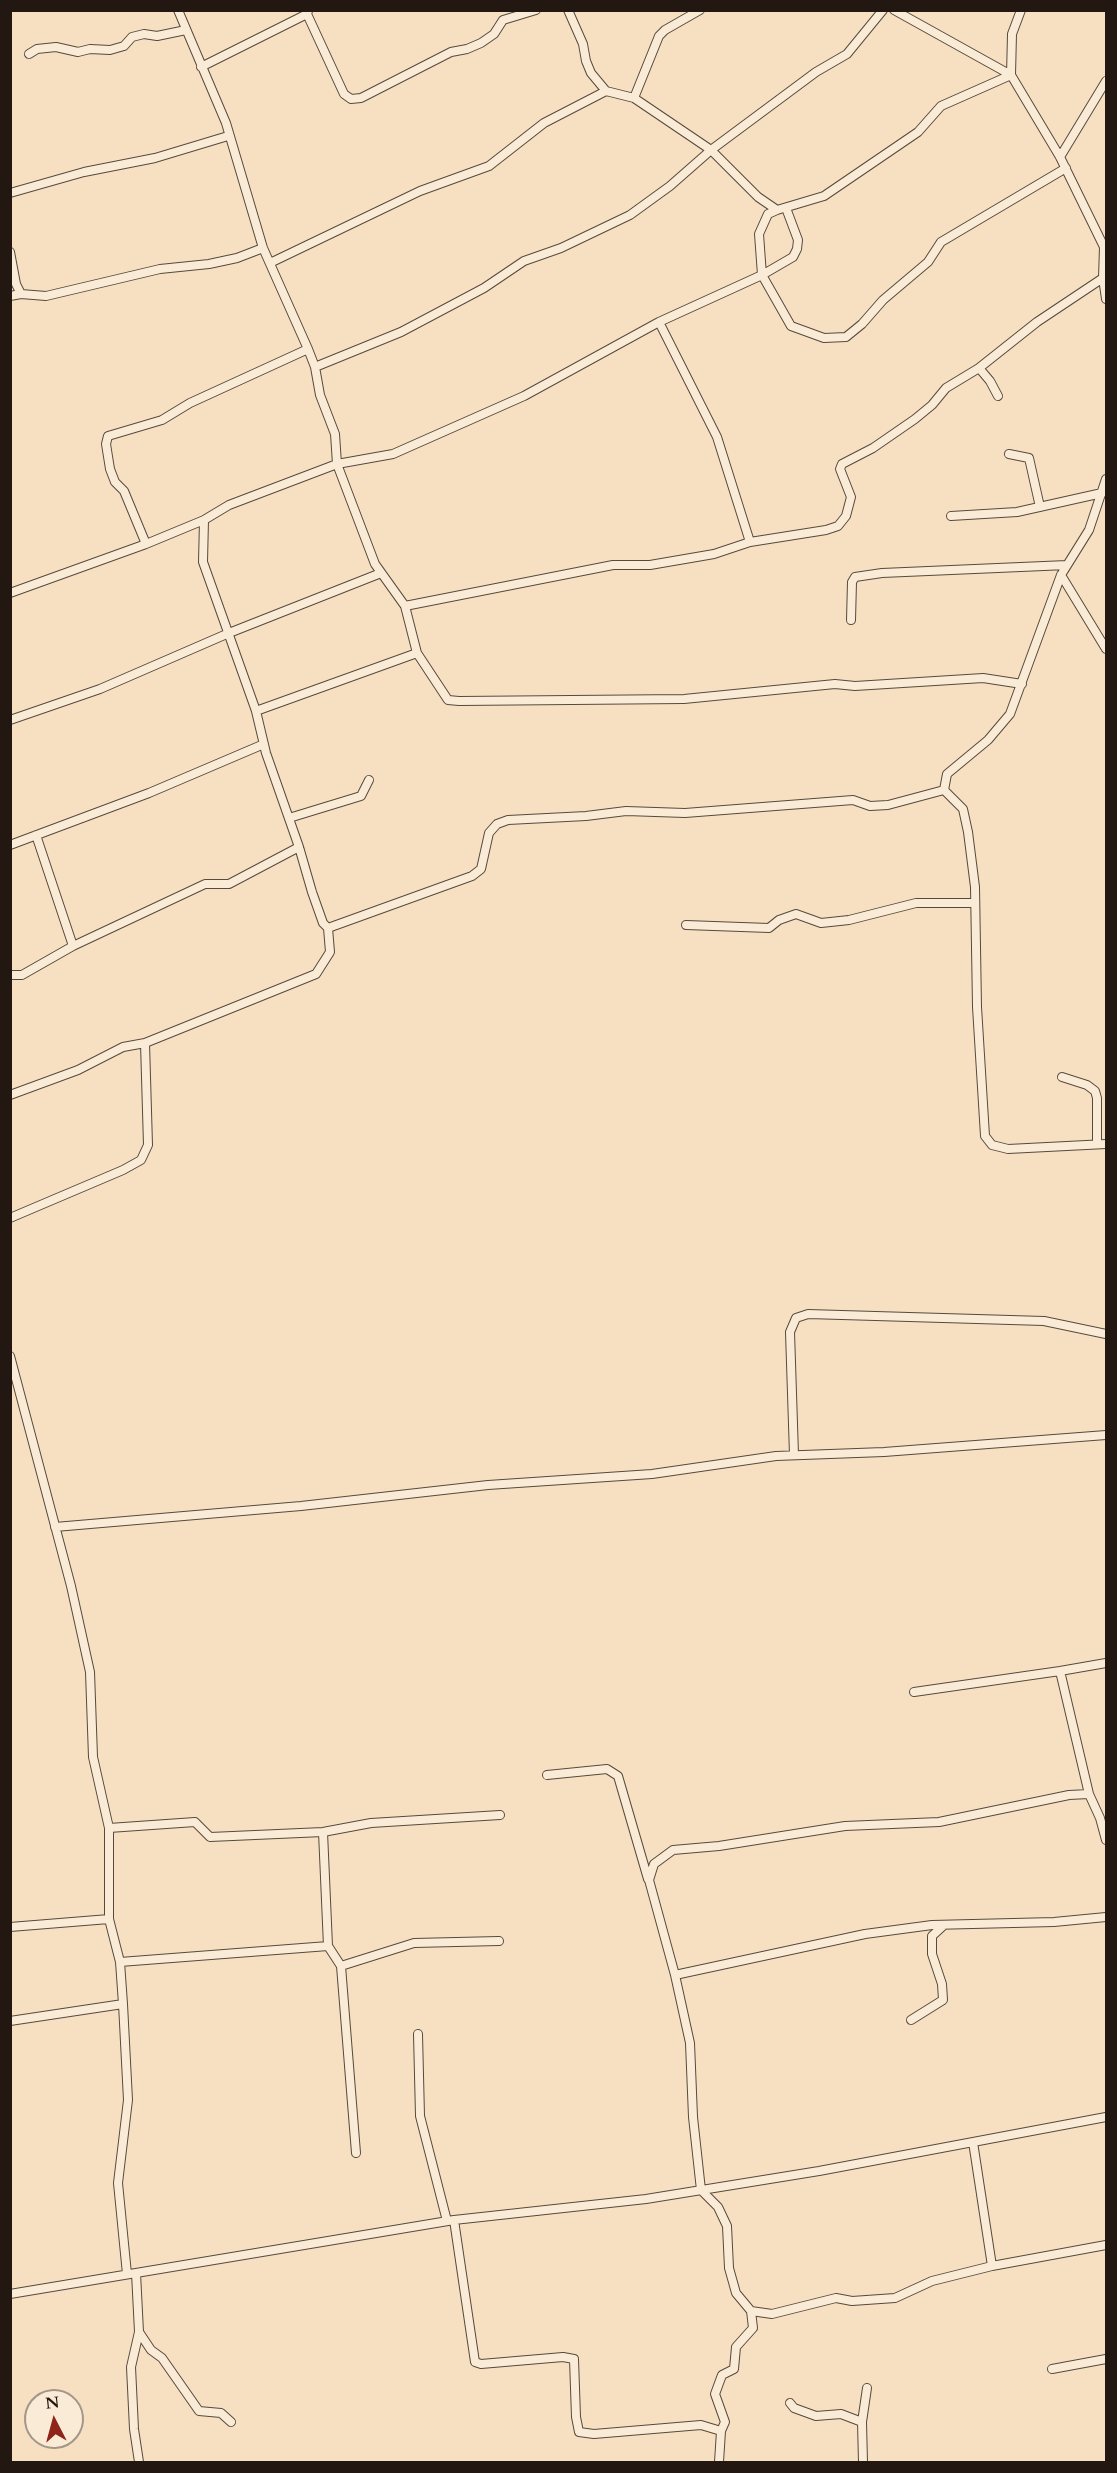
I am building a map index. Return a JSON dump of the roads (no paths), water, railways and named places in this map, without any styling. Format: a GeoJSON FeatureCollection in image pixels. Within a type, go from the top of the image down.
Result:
{"type":"FeatureCollection","features":[{"type":"Feature","properties":{"kind":"street"},"geometry":{"type":"LineString","coordinates":[[177,10],[226,123],[263,248],[315,367],[320,395],[335,434],[338,464],[375,564],[405,606],[417,653],[448,700],[684,699],[835,684],[855,686],[983,678],[1022,684]]}},
{"type":"Feature","properties":{"kind":"street"},"geometry":{"type":"LineString","coordinates":[[201,67],[307,12],[344,94],[351,99],[361,98],[451,52],[466,50],[481,43],[494,34],[503,20],[536,10]]}},
{"type":"Feature","properties":{"kind":"street"},"geometry":{"type":"LineString","coordinates":[[568,10],[583,44],[591,73],[606,91],[634,98],[711,150],[758,196],[777,210]]}},
{"type":"Feature","properties":{"kind":"street"},"geometry":{"type":"LineString","coordinates":[[634,98],[659,36],[665,30],[700,10]]}},
{"type":"Feature","properties":{"kind":"street"},"geometry":{"type":"LineString","coordinates":[[315,367],[401,332],[492,284],[524,261],[561,248],[630,215],[670,186],[711,150],[816,72],[847,54],[883,10]]}},
{"type":"Feature","properties":{"kind":"street"},"geometry":{"type":"LineString","coordinates":[[894,10],[1011,75],[1060,157],[1105,246],[1103,278],[1107,299]]}},
{"type":"Feature","properties":{"kind":"street"},"geometry":{"type":"LineString","coordinates":[[1011,75],[1012,34],[1021,10]]}},
{"type":"Feature","properties":{"kind":"street"},"geometry":{"type":"LineString","coordinates":[[29,54],[37,49],[56,47],[78,52],[110,50],[123,46],[132,38],[144,34],[157,36],[186,30]]}},
{"type":"Feature","properties":{"kind":"street"},"geometry":{"type":"LineString","coordinates":[[1011,75],[941,106],[918,132],[824,196],[768,214],[759,234],[762,275],[791,326],[824,338],[846,337],[862,324],[883,300],[928,262],[940,242],[1066,168]]}},
{"type":"Feature","properties":{"kind":"street"},"geometry":{"type":"LineString","coordinates":[[1060,157],[1107,81]]}},
{"type":"Feature","properties":{"kind":"street"},"geometry":{"type":"LineString","coordinates":[[270,263],[420,191],[489,166],[544,123],[606,91]]}},
{"type":"Feature","properties":{"kind":"street"},"geometry":{"type":"LineString","coordinates":[[10,194],[84,172],[155,158],[228,136]]}},
{"type":"Feature","properties":{"kind":"street"},"geometry":{"type":"LineString","coordinates":[[10,593],[146,544],[204,520],[229,505],[338,464],[393,454],[514,400],[658,322],[762,275],[793,257],[798,240],[786,208]]}},
{"type":"Feature","properties":{"kind":"street"},"geometry":{"type":"LineString","coordinates":[[10,296],[21,294],[46,296],[160,268],[209,264],[237,258],[263,248]]}},
{"type":"Feature","properties":{"kind":"street"},"geometry":{"type":"LineString","coordinates":[[10,252],[16,284],[21,294]]}},
{"type":"Feature","properties":{"kind":"street"},"geometry":{"type":"LineString","coordinates":[[405,606],[613,565],[650,565],[714,554],[750,542],[838,526],[846,516],[851,497],[840,469],[842,464],[873,448],[932,405],[945,388],[979,369],[1037,322],[1103,278]]}},
{"type":"Feature","properties":{"kind":"street"},"geometry":{"type":"LineString","coordinates":[[658,322],[717,437],[750,542]]}},
{"type":"Feature","properties":{"kind":"street"},"geometry":{"type":"LineString","coordinates":[[146,544],[124,491],[118,487],[113,476],[105,444],[108,436],[162,420],[190,403],[308,349]]}},
{"type":"Feature","properties":{"kind":"street"},"geometry":{"type":"LineString","coordinates":[[979,369],[990,381],[998,396]]}},
{"type":"Feature","properties":{"kind":"street"},"geometry":{"type":"LineString","coordinates":[[1009,454],[1029,458],[1040,507]]}},
{"type":"Feature","properties":{"kind":"street"},"geometry":{"type":"LineString","coordinates":[[944,790],[947,774],[988,740],[1010,714],[1061,575],[1089,530],[1107,479]]}},
{"type":"Feature","properties":{"kind":"street"},"geometry":{"type":"LineString","coordinates":[[951,516],[1017,512],[1102,493]]}},
{"type":"Feature","properties":{"kind":"street"},"geometry":{"type":"LineString","coordinates":[[1097,509],[1107,507]]}},
{"type":"Feature","properties":{"kind":"street"},"geometry":{"type":"LineString","coordinates":[[10,1095],[78,1070],[123,1047],[145,1043],[316,974],[330,952],[327,928],[312,892],[264,744],[256,711],[203,562],[204,520]]}},
{"type":"Feature","properties":{"kind":"street"},"geometry":{"type":"LineString","coordinates":[[851,620],[852,582],[855,577],[882,573],[1067,565]]}},
{"type":"Feature","properties":{"kind":"street"},"geometry":{"type":"LineString","coordinates":[[10,720],[100,689],[229,633],[381,573]]}},
{"type":"Feature","properties":{"kind":"street"},"geometry":{"type":"LineString","coordinates":[[1061,575],[1107,649]]}},
{"type":"Feature","properties":{"kind":"street"},"geometry":{"type":"LineString","coordinates":[[256,711],[417,653]]}},
{"type":"Feature","properties":{"kind":"street"},"geometry":{"type":"LineString","coordinates":[[10,845],[149,794],[264,744]]}},
{"type":"Feature","properties":{"kind":"street"},"geometry":{"type":"LineString","coordinates":[[289,818],[361,796],[369,780]]}},
{"type":"Feature","properties":{"kind":"street"},"geometry":{"type":"LineString","coordinates":[[944,790],[963,808],[975,887],[977,1007],[986,1136],[992,1145],[1008,1149],[1107,1144]]}},
{"type":"Feature","properties":{"kind":"street"},"geometry":{"type":"LineString","coordinates":[[327,928],[472,876],[481,869],[489,833],[497,824],[508,820],[585,816],[626,811],[685,813],[853,800],[870,806],[888,805],[944,790]]}},
{"type":"Feature","properties":{"kind":"street"},"geometry":{"type":"LineString","coordinates":[[36,835],[73,946]]}},
{"type":"Feature","properties":{"kind":"street"},"geometry":{"type":"LineString","coordinates":[[10,975],[22,975],[73,946],[205,884],[229,884],[299,847]]}},
{"type":"Feature","properties":{"kind":"street"},"geometry":{"type":"LineString","coordinates":[[686,925],[769,928],[779,920],[796,914],[821,923],[849,920],[916,903],[974,903]]}},
{"type":"Feature","properties":{"kind":"street"},"geometry":{"type":"LineString","coordinates":[[10,1218],[123,1170],[141,1160],[148,1146],[145,1043]]}},
{"type":"Feature","properties":{"kind":"street"},"geometry":{"type":"LineString","coordinates":[[1062,1077],[1087,1085],[1095,1091],[1097,1144]]}},
{"type":"Feature","properties":{"kind":"street"},"geometry":{"type":"LineString","coordinates":[[794,1455],[790,1332],[796,1318],[808,1314],[1044,1321],[1107,1334]]}},
{"type":"Feature","properties":{"kind":"street"},"geometry":{"type":"LineString","coordinates":[[10,1356],[90,1672],[93,1758],[109,1828],[109,1919],[120,1962],[123,2004],[128,2100],[118,2183],[127,2274]]}},
{"type":"Feature","properties":{"kind":"street"},"geometry":{"type":"LineString","coordinates":[[55,1527],[301,1506],[488,1485],[652,1474],[794,1455],[884,1452],[1107,1434]]}},
{"type":"Feature","properties":{"kind":"street"},"geometry":{"type":"LineString","coordinates":[[914,1692],[1107,1663]]}},
{"type":"Feature","properties":{"kind":"street"},"geometry":{"type":"LineString","coordinates":[[1060,1671],[1089,1794],[1107,1840]]}},
{"type":"Feature","properties":{"kind":"street"},"geometry":{"type":"LineString","coordinates":[[548,1775],[607,1769],[618,1776],[675,1975],[690,2043],[693,2117],[701,2190],[718,2207],[727,2226],[729,2268],[736,2294],[751,2312],[753,2328],[736,2347],[734,2369],[722,2375],[715,2394],[724,2422],[721,2431],[719,2463]]}},
{"type":"Feature","properties":{"kind":"street"},"geometry":{"type":"LineString","coordinates":[[649,1880],[654,1864],[673,1850],[719,1846],[845,1826],[939,1822],[1089,1794]]}},
{"type":"Feature","properties":{"kind":"street"},"geometry":{"type":"LineString","coordinates":[[109,1828],[195,1822],[210,1837],[323,1832],[371,1823],[500,1815]]}},
{"type":"Feature","properties":{"kind":"street"},"geometry":{"type":"LineString","coordinates":[[323,1832],[328,1946],[341,1966],[356,2153]]}},
{"type":"Feature","properties":{"kind":"street"},"geometry":{"type":"LineString","coordinates":[[675,1975],[865,1934],[944,1925],[1054,1922],[1107,1917]]}},
{"type":"Feature","properties":{"kind":"street"},"geometry":{"type":"LineString","coordinates":[[10,1927],[109,1919]]}},
{"type":"Feature","properties":{"kind":"street"},"geometry":{"type":"LineString","coordinates":[[911,2020],[943,2000],[942,1984],[932,1954],[932,1936],[944,1925]]}},
{"type":"Feature","properties":{"kind":"street"},"geometry":{"type":"LineString","coordinates":[[341,1966],[414,1943],[499,1941]]}},
{"type":"Feature","properties":{"kind":"street"},"geometry":{"type":"LineString","coordinates":[[120,1962],[328,1946]]}},
{"type":"Feature","properties":{"kind":"street"},"geometry":{"type":"LineString","coordinates":[[10,2021],[123,2004]]}},
{"type":"Feature","properties":{"kind":"street"},"geometry":{"type":"LineString","coordinates":[[418,2034],[420,2116],[450,2220],[475,2362],[481,2364],[562,2357],[574,2359],[576,2417],[579,2432],[594,2434],[701,2425],[721,2431]]}},
{"type":"Feature","properties":{"kind":"street"},"geometry":{"type":"LineString","coordinates":[[10,2294],[450,2220],[646,2199],[819,2171],[1107,2117]]}},
{"type":"Feature","properties":{"kind":"street"},"geometry":{"type":"LineString","coordinates":[[973,2142],[992,2266]]}},
{"type":"Feature","properties":{"kind":"street"},"geometry":{"type":"LineString","coordinates":[[751,2312],[772,2314],[836,2298],[852,2301],[895,2298],[932,2281],[992,2266],[1107,2245]]}},
{"type":"Feature","properties":{"kind":"street"},"geometry":{"type":"LineString","coordinates":[[136,2272],[139,2332],[131,2367],[134,2428],[140,2463]]}},
{"type":"Feature","properties":{"kind":"street"},"geometry":{"type":"LineString","coordinates":[[139,2332],[151,2350],[162,2358],[199,2411],[221,2413],[231,2422]]}},
{"type":"Feature","properties":{"kind":"street"},"geometry":{"type":"LineString","coordinates":[[1052,2368],[1107,2359]]}},
{"type":"Feature","properties":{"kind":"street"},"geometry":{"type":"LineString","coordinates":[[863,2463],[862,2422],[867,2388]]}},
{"type":"Feature","properties":{"kind":"street"},"geometry":{"type":"LineString","coordinates":[[790,2403],[794,2408],[816,2416],[841,2414],[862,2422]]}}]}
